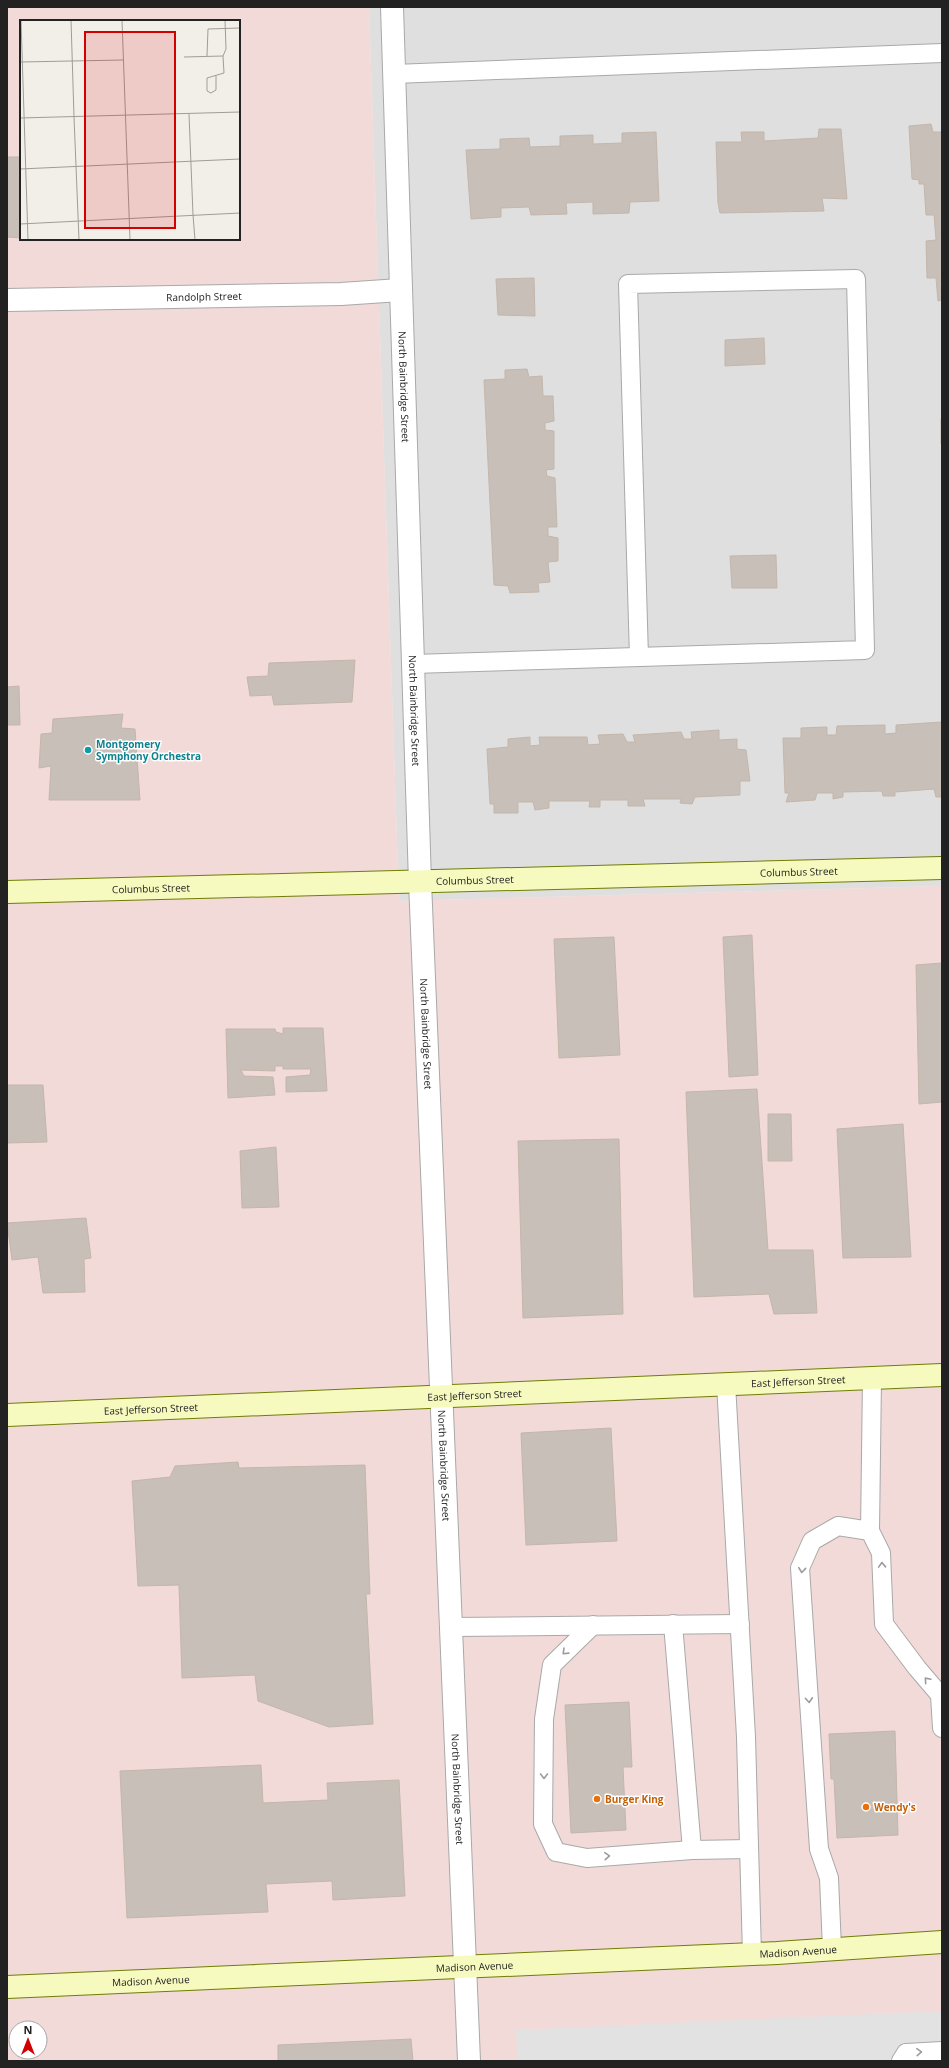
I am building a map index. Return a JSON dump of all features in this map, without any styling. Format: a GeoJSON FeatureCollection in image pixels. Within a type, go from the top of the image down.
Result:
{"type":"FeatureCollection","features":[{"type":"Feature","properties":{"kind":"main road","name":"Columbus Street"},"geometry":{"type":"LineString","coordinates":[[7,892],[942,868]]}},
{"type":"Feature","properties":{"kind":"main road","name":"East Jefferson Street"},"geometry":{"type":"LineString","coordinates":[[7,1415],[942,1375]]}},
{"type":"Feature","properties":{"kind":"main road","name":"Madison Avenue"},"geometry":{"type":"LineString","coordinates":[[7,1987],[752,1954],[942,1942]]}},
{"type":"Feature","properties":{"kind":"street","name":"North Bainbridge Street"},"geometry":{"type":"LineString","coordinates":[[392,7],[420,882],[468,2061]]}},
{"type":"Feature","properties":{"kind":"street","name":"Randolph Street"},"geometry":{"type":"LineString","coordinates":[[7,300],[341,294],[400,290]]}},
{"type":"Feature","properties":{"kind":"lane"},"geometry":{"type":"LineString","coordinates":[[394,74],[942,53]]}},
{"type":"Feature","properties":{"kind":"lane"},"geometry":{"type":"LineString","coordinates":[[413,664],[639,657],[865,650],[856,279],[628,284],[639,657]]}},
{"type":"Feature","properties":{"kind":"lane"},"geometry":{"type":"LineString","coordinates":[[872,1378],[870,1531],[881,1553],[884,1624],[917,1668],[941,1695],[942,1728]]}},
{"type":"Feature","properties":{"kind":"lane"},"geometry":{"type":"LineString","coordinates":[[726,1384],[746,1738],[752,1954]]}},
{"type":"Feature","properties":{"kind":"lane"},"geometry":{"type":"LineString","coordinates":[[832,1949],[829,1878],[819,1849],[800,1568],[812,1541],[838,1526],[870,1531]]}},
{"type":"Feature","properties":{"kind":"lane"},"geometry":{"type":"LineString","coordinates":[[673,1624],[692,1850]]}},
{"type":"Feature","properties":{"kind":"lane"},"geometry":{"type":"LineString","coordinates":[[451,1627],[740,1624]]}},
{"type":"Feature","properties":{"kind":"lane"},"geometry":{"type":"LineString","coordinates":[[593,1625],[552,1665],[544,1719],[543,1824],[556,1852],[587,1858],[692,1850],[749,1849]]}},
{"type":"Feature","properties":{"kind":"lane"},"geometry":{"type":"LineString","coordinates":[[901,2061],[906,2053],[942,2051]]}},
{"type":"Feature","properties":{"kind":"shaded area"},"geometry":{"type":"Polygon","coordinates":[[[7,7],[369,7],[399,901],[942,886],[942,2061],[7,2061],[7,7]]]}},
{"type":"Feature","properties":{"kind":"shaded area"},"geometry":{"type":"Polygon","coordinates":[[[369,7],[942,7],[942,886],[399,901],[369,7]]]}},
{"type":"Feature","properties":{"kind":"shaded area"},"geometry":{"type":"Polygon","coordinates":[[[942,2011],[942,2061],[518,2061],[516,2030],[942,2011]]]}},
{"type":"Feature","properties":{"kind":"building"},"geometry":{"type":"Polygon","coordinates":[[[931,124],[933,132],[942,132],[942,300],[938,301],[936,278],[927,278],[926,241],[936,240],[934,215],[926,215],[924,184],[919,184],[919,180],[912,179],[909,126],[931,124]]]}},
{"type":"Feature","properties":{"kind":"building"},"geometry":{"type":"Polygon","coordinates":[[[819,129],[841,129],[847,199],[822,198],[824,211],[720,213],[718,203],[716,142],[742,142],[741,132],[764,132],[764,141],[818,138],[819,129]]]}},
{"type":"Feature","properties":{"kind":"building"},"geometry":{"type":"Polygon","coordinates":[[[656,132],[659,201],[630,202],[629,213],[593,214],[593,202],[566,203],[567,214],[531,215],[529,207],[501,208],[501,217],[471,219],[466,150],[500,149],[500,139],[529,138],[530,147],[560,146],[560,136],[593,135],[593,144],[622,143],[622,133],[656,132]]]}},
{"type":"Feature","properties":{"kind":"building"},"geometry":{"type":"Polygon","coordinates":[[[7,157],[20,157],[20,238],[7,237],[7,157]]]}},
{"type":"Feature","properties":{"kind":"building"},"geometry":{"type":"Polygon","coordinates":[[[534,278],[535,316],[498,315],[496,279],[534,278]]]}},
{"type":"Feature","properties":{"kind":"building"},"geometry":{"type":"Polygon","coordinates":[[[764,338],[765,364],[725,366],[725,340],[764,338]]]}},
{"type":"Feature","properties":{"kind":"building"},"geometry":{"type":"Polygon","coordinates":[[[527,369],[529,377],[542,376],[543,396],[553,396],[554,421],[545,423],[545,430],[554,431],[554,469],[546,470],[547,476],[555,478],[557,527],[548,527],[548,536],[558,538],[558,561],[548,562],[550,582],[538,583],[539,592],[510,593],[508,586],[494,585],[484,380],[505,379],[505,370],[527,369]]]}},
{"type":"Feature","properties":{"kind":"building"},"geometry":{"type":"Polygon","coordinates":[[[942,419],[942,445],[941,444],[942,419]]]}},
{"type":"Feature","properties":{"kind":"building"},"geometry":{"type":"Polygon","coordinates":[[[776,555],[777,588],[732,588],[730,556],[776,555]]]}},
{"type":"Feature","properties":{"kind":"building"},"geometry":{"type":"Polygon","coordinates":[[[355,660],[352,702],[274,705],[272,695],[250,696],[247,677],[268,676],[269,663],[355,660]]]}},
{"type":"Feature","properties":{"kind":"building"},"geometry":{"type":"Polygon","coordinates":[[[19,686],[20,725],[7,725],[7,687],[19,686]]]}},
{"type":"Feature","properties":{"kind":"building","name":"Montgomery Symphony Orchestra"},"geometry":{"type":"Polygon","coordinates":[[[123,714],[121,728],[135,729],[140,800],[49,800],[51,766],[39,768],[41,734],[52,733],[53,719],[123,714]]]}},
{"type":"Feature","properties":{"kind":"building"},"geometry":{"type":"Polygon","coordinates":[[[942,722],[942,797],[936,797],[934,789],[895,792],[895,796],[883,796],[882,791],[843,792],[843,797],[833,799],[833,793],[817,793],[815,800],[786,802],[789,793],[785,793],[783,738],[801,738],[801,728],[827,727],[827,735],[836,735],[837,726],[885,725],[885,734],[896,733],[896,725],[942,722]]]}},
{"type":"Feature","properties":{"kind":"building"},"geometry":{"type":"Polygon","coordinates":[[[719,730],[719,740],[737,739],[737,749],[746,750],[750,781],[740,781],[740,795],[695,797],[692,804],[680,803],[681,799],[643,799],[645,806],[628,806],[628,800],[600,800],[600,807],[589,807],[590,801],[549,801],[549,808],[535,810],[533,802],[518,802],[518,813],[494,813],[494,804],[490,804],[487,749],[508,747],[508,739],[530,737],[530,746],[540,745],[539,737],[587,737],[588,745],[600,744],[598,735],[623,734],[627,742],[635,742],[633,735],[681,732],[684,739],[692,739],[691,732],[719,730]]]}},
{"type":"Feature","properties":{"kind":"building"},"geometry":{"type":"Polygon","coordinates":[[[752,935],[758,1075],[729,1077],[723,937],[752,935]]]}},
{"type":"Feature","properties":{"kind":"building"},"geometry":{"type":"Polygon","coordinates":[[[614,937],[620,1055],[559,1058],[554,939],[614,937]]]}},
{"type":"Feature","properties":{"kind":"building"},"geometry":{"type":"Polygon","coordinates":[[[942,963],[942,1102],[919,1104],[916,965],[942,963]]]}},
{"type":"Feature","properties":{"kind":"building"},"geometry":{"type":"Polygon","coordinates":[[[283,1028],[323,1028],[327,1091],[286,1092],[286,1077],[310,1075],[311,1069],[283,1069],[283,1066],[275,1066],[275,1071],[241,1070],[244,1076],[273,1077],[275,1095],[228,1098],[226,1029],[275,1029],[276,1032],[283,1034],[283,1028]]]}},
{"type":"Feature","properties":{"kind":"building"},"geometry":{"type":"Polygon","coordinates":[[[7,1085],[43,1085],[47,1142],[7,1143],[7,1085]]]}},
{"type":"Feature","properties":{"kind":"building"},"geometry":{"type":"Polygon","coordinates":[[[757,1089],[768,1250],[813,1250],[817,1313],[774,1314],[769,1294],[694,1297],[686,1092],[757,1089]]]}},
{"type":"Feature","properties":{"kind":"building"},"geometry":{"type":"Polygon","coordinates":[[[768,1114],[791,1114],[792,1161],[768,1161],[768,1114]]]}},
{"type":"Feature","properties":{"kind":"building"},"geometry":{"type":"Polygon","coordinates":[[[903,1124],[911,1257],[843,1258],[837,1129],[903,1124]]]}},
{"type":"Feature","properties":{"kind":"building"},"geometry":{"type":"Polygon","coordinates":[[[619,1139],[623,1314],[523,1318],[518,1141],[619,1139]]]}},
{"type":"Feature","properties":{"kind":"building"},"geometry":{"type":"Polygon","coordinates":[[[276,1147],[279,1207],[242,1208],[240,1151],[276,1147]]]}},
{"type":"Feature","properties":{"kind":"building"},"geometry":{"type":"Polygon","coordinates":[[[86,1218],[91,1258],[84,1259],[85,1292],[43,1293],[38,1257],[12,1260],[7,1223],[86,1218]]]}},
{"type":"Feature","properties":{"kind":"building"},"geometry":{"type":"Polygon","coordinates":[[[611,1428],[617,1541],[526,1545],[521,1433],[611,1428]]]}},
{"type":"Feature","properties":{"kind":"building"},"geometry":{"type":"Polygon","coordinates":[[[238,1462],[239,1468],[365,1465],[370,1594],[366,1594],[373,1724],[329,1727],[258,1701],[255,1675],[182,1678],[179,1585],[138,1586],[132,1481],[170,1477],[175,1466],[238,1462]]]}},
{"type":"Feature","properties":{"kind":"building","name":"Burger King"},"geometry":{"type":"Polygon","coordinates":[[[629,1702],[632,1767],[623,1767],[626,1830],[571,1833],[565,1705],[629,1702]]]}},
{"type":"Feature","properties":{"kind":"building","name":"Wendy's"},"geometry":{"type":"Polygon","coordinates":[[[895,1731],[898,1835],[837,1838],[834,1779],[831,1779],[829,1734],[895,1731]]]}},
{"type":"Feature","properties":{"kind":"building"},"geometry":{"type":"Polygon","coordinates":[[[261,1765],[263,1803],[328,1800],[327,1783],[399,1780],[405,1896],[333,1900],[332,1881],[266,1884],[268,1912],[127,1918],[120,1771],[261,1765]]]}},
{"type":"Feature","properties":{"kind":"building"},"geometry":{"type":"Polygon","coordinates":[[[411,2039],[413,2061],[278,2061],[278,2045],[411,2039]]]}},
{"type":"Feature","properties":{"kind":"place","name":"Montgomery Symphony Orchestra"},"geometry":{"type":"Point","coordinates":[88,750]}},
{"type":"Feature","properties":{"kind":"place","name":"Burger King"},"geometry":{"type":"Point","coordinates":[597,1799]}},
{"type":"Feature","properties":{"kind":"place","name":"Wendy's"},"geometry":{"type":"Point","coordinates":[866,1807]}}]}
